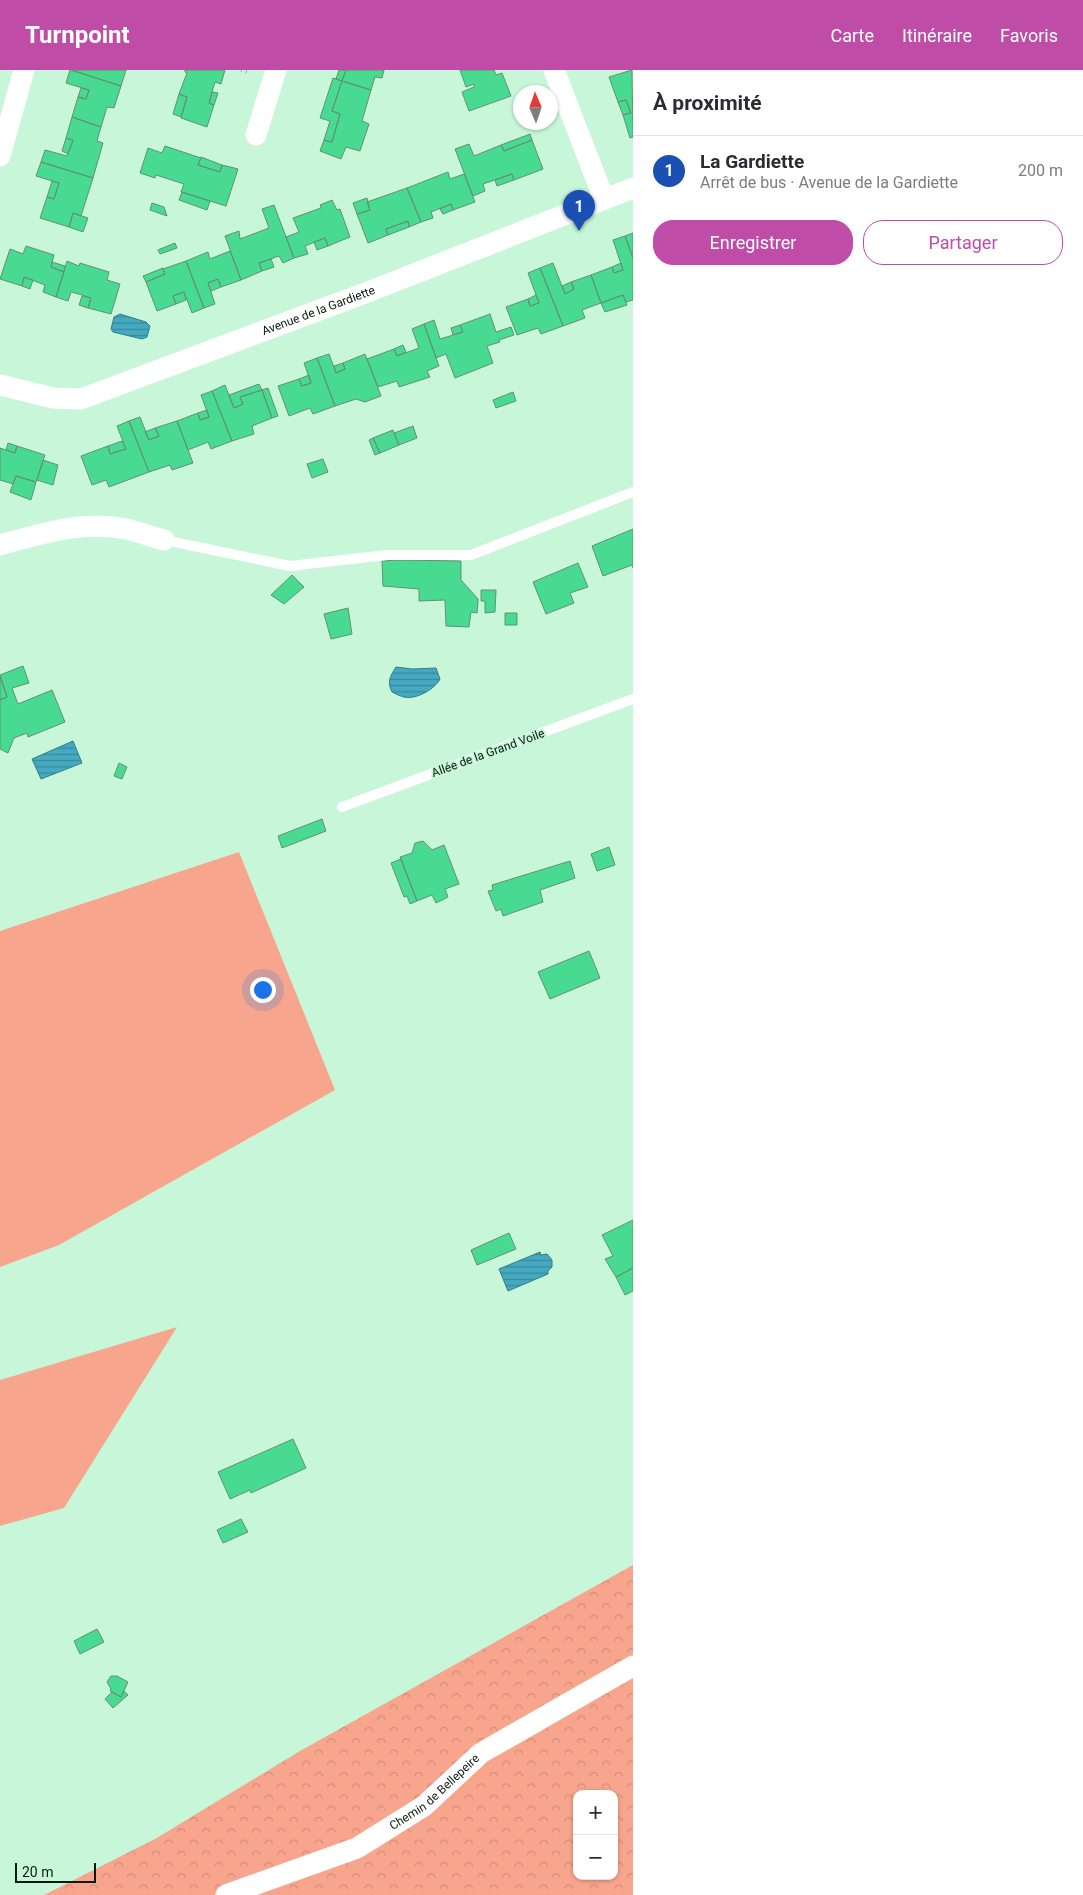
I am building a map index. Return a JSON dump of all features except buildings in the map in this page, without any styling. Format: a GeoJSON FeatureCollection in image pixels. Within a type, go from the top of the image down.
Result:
{"type":"FeatureCollection","features":[{"type":"Feature","properties":{"kind":"street"},"geometry":{"type":"LineString","coordinates":[[0,156],[7,108],[24,70]]}},
{"type":"Feature","properties":{"kind":"street"},"geometry":{"type":"LineString","coordinates":[[256,135],[276,70]]}},
{"type":"Feature","properties":{"kind":"street"},"geometry":{"type":"LineString","coordinates":[[554,70],[604,199]]}},
{"type":"Feature","properties":{"kind":"street","name":"Avenue de la Gardiette"},"geometry":{"type":"LineString","coordinates":[[0,385],[53,398],[81,399],[368,292],[633,188]]}},
{"type":"Feature","properties":{"kind":"street"},"geometry":{"type":"LineString","coordinates":[[0,545],[50,531],[81,526],[126,529],[164,540]]}},
{"type":"Feature","properties":{"kind":"street","name":"Chemin de Bellepeire"},"geometry":{"type":"LineString","coordinates":[[226,1895],[357,1848],[424,1806],[481,1753],[633,1666]]}},
{"type":"Feature","properties":{"kind":"lane"},"geometry":{"type":"LineString","coordinates":[[164,540],[290,566],[387,555],[470,555],[633,492]]}},
{"type":"Feature","properties":{"kind":"lane","name":"Allée de la Grand Voile"},"geometry":{"type":"LineString","coordinates":[[342,807],[633,700]]}},
{"type":"Feature","properties":{"kind":"green space"},"geometry":{"type":"Polygon","coordinates":[[[239,852],[335,1090],[59,1245],[0,1267],[0,931],[239,852]]]}},
{"type":"Feature","properties":{"kind":"green space"},"geometry":{"type":"Polygon","coordinates":[[[177,1327],[64,1508],[0,1526],[0,1380],[177,1327]]]}},
{"type":"Feature","properties":{"kind":"green space"},"geometry":{"type":"Polygon","coordinates":[[[633,1565],[633,1895],[44,1895],[155,1839],[300,1751],[633,1565]]]}},
{"type":"Feature","properties":{"kind":"water"},"geometry":{"type":"Polygon","coordinates":[[[120,314],[146,322],[150,326],[147,337],[142,339],[113,332],[111,329],[114,317],[120,314]]]}},
{"type":"Feature","properties":{"kind":"water"},"geometry":{"type":"Polygon","coordinates":[[[396,667],[412,669],[436,668],[440,679],[438,683],[425,693],[414,697],[404,697],[392,692],[390,688],[390,679],[396,667]]]}},
{"type":"Feature","properties":{"kind":"water"},"geometry":{"type":"Polygon","coordinates":[[[73,741],[82,763],[41,779],[32,759],[73,741]]]}},
{"type":"Feature","properties":{"kind":"water"},"geometry":{"type":"Polygon","coordinates":[[[540,1252],[541,1255],[547,1254],[552,1260],[552,1267],[548,1274],[508,1291],[499,1269],[540,1252]]]}},
{"type":"Feature","properties":{"kind":"place","name":"La Gardiette"},"geometry":{"type":"Point","coordinates":[579,231]}}]}
